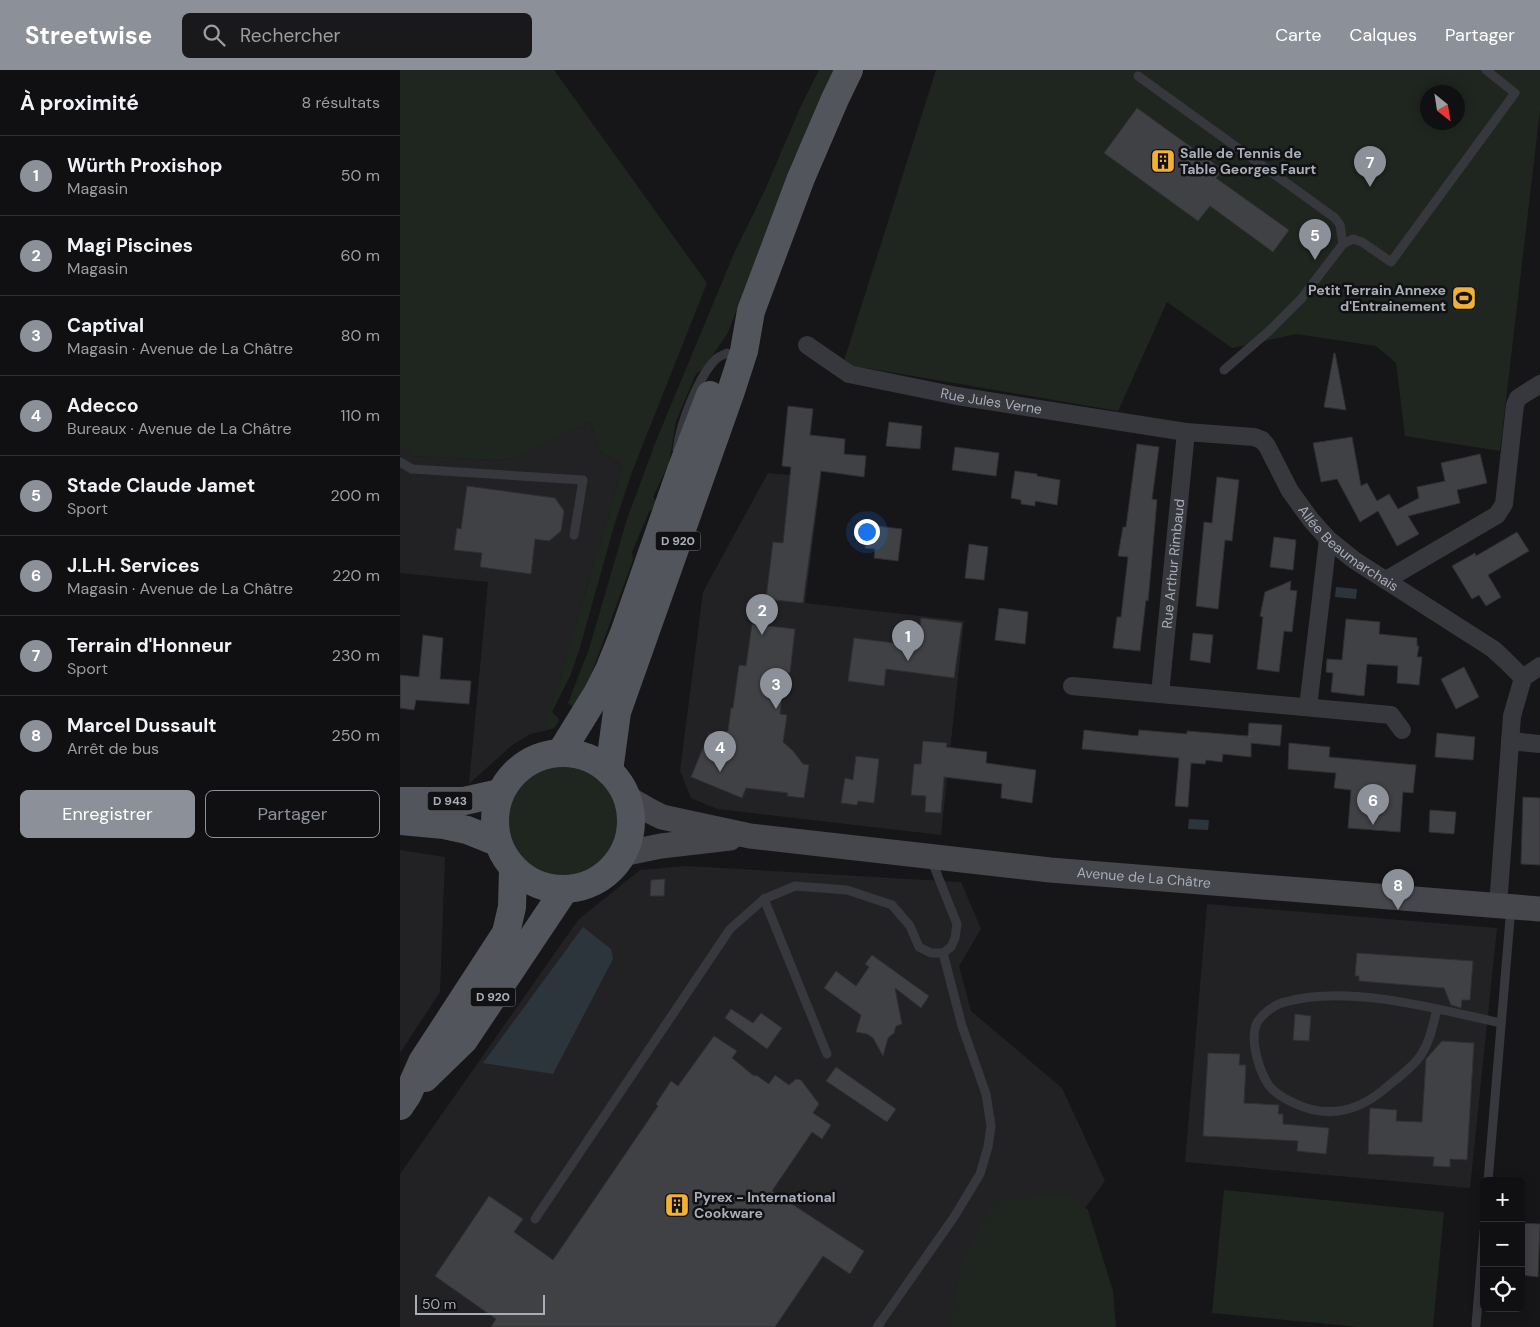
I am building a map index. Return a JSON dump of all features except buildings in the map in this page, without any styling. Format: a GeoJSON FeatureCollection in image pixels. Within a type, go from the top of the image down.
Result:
{"type":"FeatureCollection","features":[{"type":"Feature","properties":{"kind":"main road","name":"D 920"},"geometry":{"type":"LineString","coordinates":[[609,771],[617,712],[731,392],[744,351],[751,311],[801,178],[849,70]]}},
{"type":"Feature","properties":{"kind":"main road","name":"D 920"},"geometry":{"type":"LineString","coordinates":[[561,752],[598,692],[609,670],[624,634],[682,466],[726,353],[751,311]]}},
{"type":"Feature","properties":{"kind":"main road"},"geometry":{"type":"LineString","coordinates":[[561,752],[584,756],[597,762],[609,771],[620,784],[627,798],[631,821],[630,834],[622,854],[611,870],[582,887],[552,889],[540,886],[526,879],[513,869],[504,858],[497,842],[494,813],[505,784],[519,768],[535,758],[561,752]]}},
{"type":"Feature","properties":{"kind":"main road","name":"D 943"},"geometry":{"type":"LineString","coordinates":[[400,801],[464,801],[500,793]]}},
{"type":"Feature","properties":{"kind":"main road","name":"Avenue de La Châtre"},"geometry":{"type":"LineString","coordinates":[[627,798],[662,817],[750,836],[1050,870],[1540,909]]}},
{"type":"Feature","properties":{"kind":"main road","name":"D 943"},"geometry":{"type":"LineString","coordinates":[[400,821],[467,830],[497,842]]}},
{"type":"Feature","properties":{"kind":"main road","name":"Avenue de La Châtre"},"geometry":{"type":"LineString","coordinates":[[622,854],[661,846],[750,836]]}},
{"type":"Feature","properties":{"kind":"main road","name":"D 920"},"geometry":{"type":"LineString","coordinates":[[404,1100],[422,1062],[506,933],[512,907],[513,869]]}},
{"type":"Feature","properties":{"kind":"main road","name":"D 920"},"geometry":{"type":"LineString","coordinates":[[404,1100],[464,1040],[565,889]]}},
{"type":"Feature","properties":{"kind":"street","name":"Rue Jules Verne"},"geometry":{"type":"LineString","coordinates":[[807,345],[849,374],[957,396],[1186,432]]}},
{"type":"Feature","properties":{"kind":"street"},"geometry":{"type":"LineString","coordinates":[[1386,580],[1497,515],[1502,510],[1515,405],[1518,398],[1540,384]]}},
{"type":"Feature","properties":{"kind":"street","name":"Allée Beaumarchais"},"geometry":{"type":"LineString","coordinates":[[1186,432],[1254,437],[1262,440],[1290,491],[1328,539],[1354,560],[1493,649],[1523,678]]}},
{"type":"Feature","properties":{"kind":"street","name":"Rue Arthur Rimbaud"},"geometry":{"type":"LineString","coordinates":[[1160,694],[1186,432]]}},
{"type":"Feature","properties":{"kind":"street"},"geometry":{"type":"LineString","coordinates":[[1308,707],[1328,539]]}},
{"type":"Feature","properties":{"kind":"street"},"geometry":{"type":"LineString","coordinates":[[1505,907],[1512,716],[1523,678],[1540,666]]}},
{"type":"Feature","properties":{"kind":"street"},"geometry":{"type":"LineString","coordinates":[[1072,686],[1391,715],[1402,730]]}},
{"type":"Feature","properties":{"kind":"street"},"geometry":{"type":"LineString","coordinates":[[1510,741],[1540,744]]}},
{"type":"Feature","properties":{"kind":"lane"},"geometry":{"type":"LineString","coordinates":[[1224,370],[1269,331],[1301,299],[1342,244],[1353,239],[1362,242],[1391,262],[1515,93],[1486,70]]}},
{"type":"Feature","properties":{"kind":"lane"},"geometry":{"type":"LineString","coordinates":[[1138,76],[1335,218],[1340,225],[1342,244]]}},
{"type":"Feature","properties":{"kind":"lane"},"geometry":{"type":"LineString","coordinates":[[400,462],[412,469],[582,480],[574,535]]}},
{"type":"Feature","properties":{"kind":"lane"},"geometry":{"type":"LineString","coordinates":[[534,1219],[730,929],[764,899],[796,886],[847,890],[892,905],[910,926],[919,947],[931,954],[942,953],[951,947],[955,938],[957,924],[930,857]]}},
{"type":"Feature","properties":{"kind":"lane"},"geometry":{"type":"LineString","coordinates":[[764,899],[827,1054]]}},
{"type":"Feature","properties":{"kind":"lane"},"geometry":{"type":"LineString","coordinates":[[1488,1177],[1501,1022],[1505,907]]}},
{"type":"Feature","properties":{"kind":"lane"},"geometry":{"type":"LineString","coordinates":[[877,1327],[963,1203],[980,1174],[988,1147],[991,1126],[986,1094],[962,1026],[942,953]]}},
{"type":"Feature","properties":{"kind":"lane"},"geometry":{"type":"LineString","coordinates":[[1437,1009],[1431,1036],[1421,1056],[1381,1092],[1360,1105],[1328,1113],[1306,1109],[1288,1101],[1272,1088],[1260,1070],[1254,1040],[1256,1024],[1265,1013],[1283,1002],[1327,995],[1396,1000],[1501,1022]]}},
{"type":"Feature","properties":{"kind":"lane"},"geometry":{"type":"LineString","coordinates":[[1476,1325],[1481,1267]]}},
{"type":"Feature","properties":{"kind":"shaded area"},"geometry":{"type":"Polygon","coordinates":[[[400,70],[554,70],[707,283],[632,472],[614,526],[579,651],[570,676],[552,712],[559,721],[554,728],[544,731],[623,466],[599,451],[590,422],[517,458],[493,460],[412,456],[411,447],[400,447],[400,70]]]}},
{"type":"Feature","properties":{"kind":"shaded area"},"geometry":{"type":"Polygon","coordinates":[[[819,70],[836,70],[794,157],[728,333],[703,369],[696,374],[676,421],[669,463],[653,497],[656,501],[654,508],[649,512],[632,552],[633,560],[591,675],[576,709],[568,703],[589,649],[627,519],[656,441],[735,251],[765,190],[800,108],[819,70]]]}},
{"type":"Feature","properties":{"kind":"shaded area"},"geometry":{"type":"Polygon","coordinates":[[[936,70],[1540,70],[1540,110],[1500,451],[1405,436],[1396,363],[1376,346],[1296,334],[1232,348],[1167,302],[1118,411],[843,364],[936,70]]]}},
{"type":"Feature","properties":{"kind":"shaded area"},"geometry":{"type":"Polygon","coordinates":[[[590,422],[599,451],[623,466],[544,731],[530,734],[511,746],[469,784],[488,582],[400,573],[400,447],[411,447],[413,456],[493,460],[516,458],[590,422]]]}},
{"type":"Feature","properties":{"kind":"shaded area"},"geometry":{"type":"Polygon","coordinates":[[[768,473],[821,478],[805,603],[964,621],[941,835],[717,809],[691,798],[680,771],[703,592],[768,473]]]}},
{"type":"Feature","properties":{"kind":"shaded area"},"geometry":{"type":"Polygon","coordinates":[[[1336,587],[1357,589],[1356,599],[1335,597],[1336,587]]]}},
{"type":"Feature","properties":{"kind":"shaded area"},"geometry":{"type":"Polygon","coordinates":[[[562,753],[588,758],[600,764],[610,773],[619,783],[625,795],[630,821],[625,847],[619,859],[610,869],[600,878],[588,884],[562,889],[536,884],[524,878],[514,869],[505,859],[499,847],[494,821],[499,795],[505,783],[514,773],[524,764],[536,758],[562,753]]]}},
{"type":"Feature","properties":{"kind":"shaded area"},"geometry":{"type":"Polygon","coordinates":[[[1189,819],[1209,820],[1208,830],[1188,829],[1189,819]]]}},
{"type":"Feature","properties":{"kind":"shaded area"},"geometry":{"type":"Polygon","coordinates":[[[400,850],[445,857],[440,992],[400,1053],[400,850]]]}},
{"type":"Feature","properties":{"kind":"shaded area"},"geometry":{"type":"Polygon","coordinates":[[[686,866],[961,882],[981,929],[959,966],[971,1011],[1062,1088],[1105,1181],[998,1327],[400,1327],[400,1174],[578,920],[640,870],[686,866]]]}},
{"type":"Feature","properties":{"kind":"shaded area"},"geometry":{"type":"Polygon","coordinates":[[[1207,904],[1497,928],[1470,1188],[1185,1162],[1207,904]]]}},
{"type":"Feature","properties":{"kind":"shaded area"},"geometry":{"type":"Polygon","coordinates":[[[583,927],[611,949],[613,959],[553,1074],[483,1063],[583,927]]]}},
{"type":"Feature","properties":{"kind":"shaded area"},"geometry":{"type":"Polygon","coordinates":[[[1224,1190],[1444,1212],[1433,1327],[1359,1327],[1212,1313],[1224,1190]]]}},
{"type":"Feature","properties":{"kind":"shaded area"},"geometry":{"type":"Polygon","coordinates":[[[1071,1194],[1088,1210],[1113,1291],[1116,1327],[949,1327],[961,1266],[994,1201],[1071,1194]]]}},
{"type":"Feature","properties":{"kind":"place","name":"Salle de Tennis de Table Georges Faurt"},"geometry":{"type":"Point","coordinates":[1163,161]}},
{"type":"Feature","properties":{"kind":"place","name":"Terrain d'Honneur"},"geometry":{"type":"Point","coordinates":[1370,187]}},
{"type":"Feature","properties":{"kind":"place","name":"Stade Claude Jamet"},"geometry":{"type":"Point","coordinates":[1315,260]}},
{"type":"Feature","properties":{"kind":"place","name":"Petit Terrain Annexe d'Entrainement"},"geometry":{"type":"Point","coordinates":[1464,298]}},
{"type":"Feature","properties":{"kind":"place","name":"Magi Piscines"},"geometry":{"type":"Point","coordinates":[762,635]}},
{"type":"Feature","properties":{"kind":"place","name":"Würth Proxishop"},"geometry":{"type":"Point","coordinates":[908,661]}},
{"type":"Feature","properties":{"kind":"place","name":"Captival"},"geometry":{"type":"Point","coordinates":[776,709]}},
{"type":"Feature","properties":{"kind":"place","name":"Adecco"},"geometry":{"type":"Point","coordinates":[720,772]}},
{"type":"Feature","properties":{"kind":"place","name":"J.L.H. Services"},"geometry":{"type":"Point","coordinates":[1373,825]}},
{"type":"Feature","properties":{"kind":"place","name":"Marcel Dussault"},"geometry":{"type":"Point","coordinates":[1398,910]}},
{"type":"Feature","properties":{"kind":"place","name":"Pyrex - International Cookware"},"geometry":{"type":"Point","coordinates":[677,1205]}}]}
